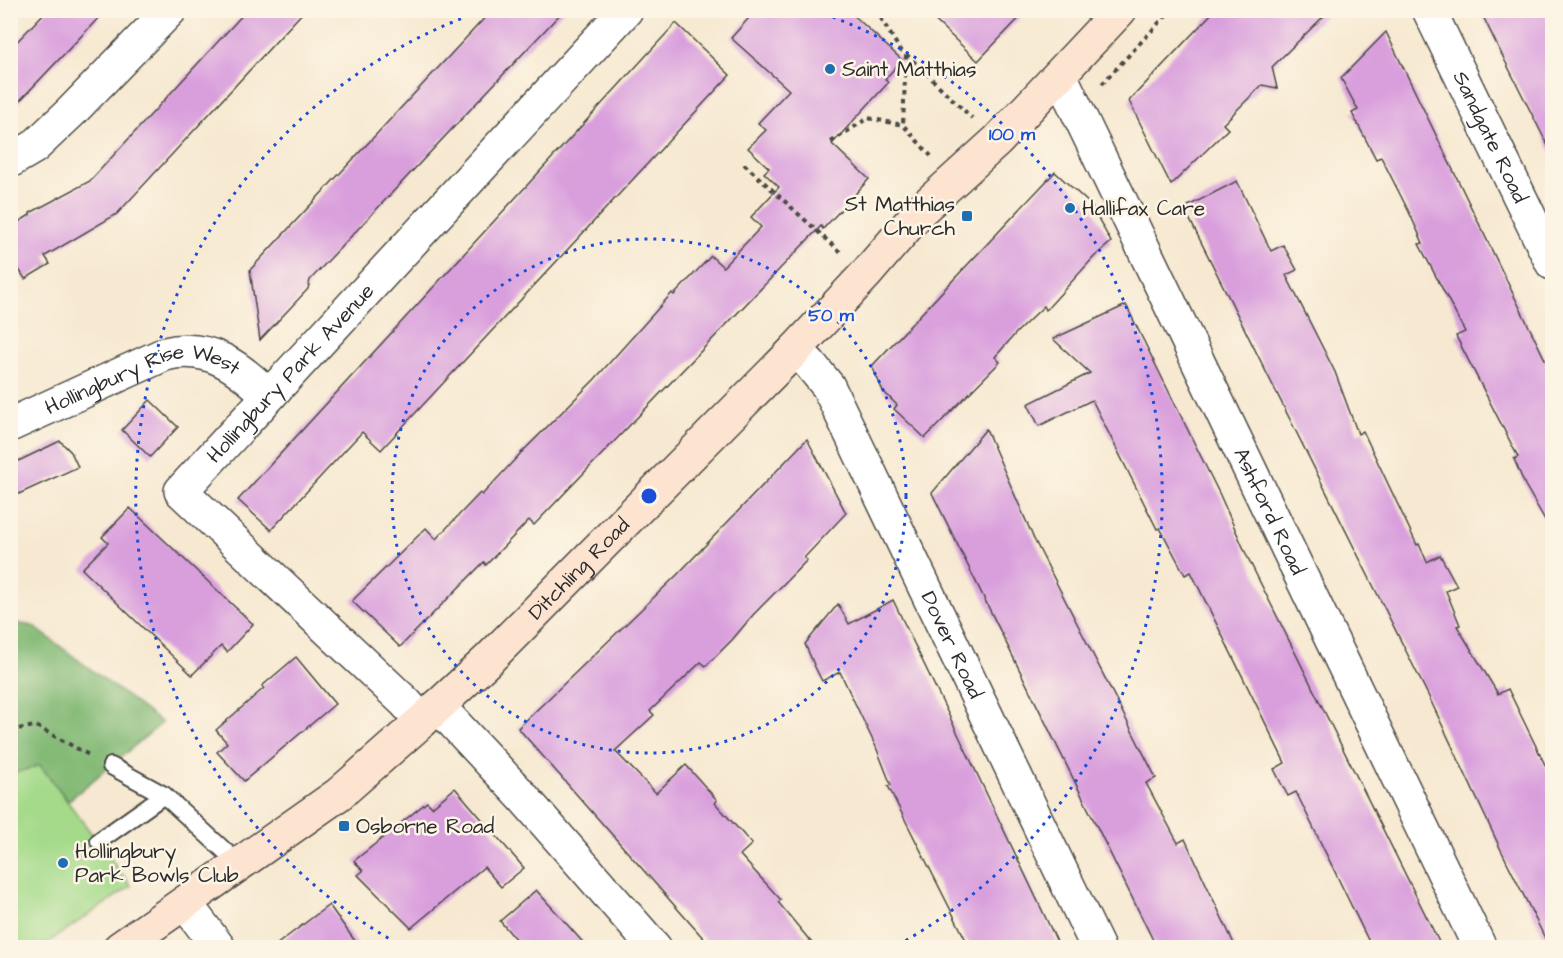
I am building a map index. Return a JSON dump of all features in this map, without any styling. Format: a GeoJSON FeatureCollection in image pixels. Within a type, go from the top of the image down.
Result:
{"type":"FeatureCollection","features":[{"type":"Feature","properties":{"kind":"street"},"geometry":{"type":"LineString","coordinates":[[10,161],[34,147],[170,10]]}},
{"type":"Feature","properties":{"kind":"street","name":"Hollingbury Park Avenue"},"geometry":{"type":"LineString","coordinates":[[430,714],[405,702],[181,491],[626,10]]}},
{"type":"Feature","properties":{"kind":"street","name":"Ditchling Road"},"geometry":{"type":"LineString","coordinates":[[120,948],[339,794],[489,659],[795,350],[866,274],[921,210],[997,141],[1120,10]]}},
{"type":"Feature","properties":{"kind":"street","name":"Sandgate Road"},"geometry":{"type":"LineString","coordinates":[[1429,10],[1552,263]]}},
{"type":"Feature","properties":{"kind":"street","name":"Ashford Road"},"geometry":{"type":"LineString","coordinates":[[1060,75],[1480,948]]}},
{"type":"Feature","properties":{"kind":"street","name":"Dover Road"},"geometry":{"type":"LineString","coordinates":[[795,350],[828,386],[1098,948]]}},
{"type":"Feature","properties":{"kind":"street","name":"Hollingbury Rise West"},"geometry":{"type":"LineString","coordinates":[[10,425],[165,354],[178,351],[202,353],[225,361],[250,378],[269,396]]}},
{"type":"Feature","properties":{"kind":"street"},"geometry":{"type":"LineString","coordinates":[[430,714],[522,796],[655,948]]}},
{"type":"Feature","properties":{"kind":"street"},"geometry":{"type":"LineString","coordinates":[[185,903],[219,948]]}},
{"type":"Feature","properties":{"kind":"lane"},"geometry":{"type":"LineString","coordinates":[[111,766],[164,795],[240,865]]}},
{"type":"Feature","properties":{"kind":"lane"},"geometry":{"type":"LineString","coordinates":[[99,841],[164,795]]}},
{"type":"Feature","properties":{"kind":"path"},"geometry":{"type":"LineString","coordinates":[[876,10],[900,50],[997,141]]}},
{"type":"Feature","properties":{"kind":"path"},"geometry":{"type":"LineString","coordinates":[[1078,112],[1171,10]]}},
{"type":"Feature","properties":{"kind":"path"},"geometry":{"type":"LineString","coordinates":[[896,55],[900,50]]}},
{"type":"Feature","properties":{"kind":"path"},"geometry":{"type":"LineString","coordinates":[[903,125],[906,54]]}},
{"type":"Feature","properties":{"kind":"path"},"geometry":{"type":"LineString","coordinates":[[831,142],[868,118],[903,125],[954,180]]}},
{"type":"Feature","properties":{"kind":"path"},"geometry":{"type":"LineString","coordinates":[[744,164],[866,274]]}},
{"type":"Feature","properties":{"kind":"path"},"geometry":{"type":"LineString","coordinates":[[10,730],[36,726],[111,766]]}},
{"type":"Feature","properties":{"kind":"green space"},"geometry":{"type":"Polygon","coordinates":[[[10,622],[33,626],[162,723],[68,801],[40,765],[11,774],[10,622]]]}},
{"type":"Feature","properties":{"kind":"green space","name":"Hollingbury Park Bowls Club"},"geometry":{"type":"Polygon","coordinates":[[[40,765],[131,886],[41,947],[11,948],[11,774],[40,765]]]}},
{"type":"Feature","properties":{"kind":"building"},"geometry":{"type":"Polygon","coordinates":[[[47,10],[106,10],[10,111],[10,49],[47,10]]]}},
{"type":"Feature","properties":{"kind":"building"},"geometry":{"type":"Polygon","coordinates":[[[247,10],[305,10],[117,214],[45,256],[50,264],[25,279],[10,255],[10,227],[30,213],[90,181],[247,10]]]}},
{"type":"Feature","properties":{"kind":"building"},"geometry":{"type":"Polygon","coordinates":[[[492,10],[564,10],[310,280],[308,289],[260,340],[250,270],[492,10]]]}},
{"type":"Feature","properties":{"kind":"building"},"geometry":{"type":"Polygon","coordinates":[[[756,10],[848,10],[902,60],[885,79],[888,83],[832,144],[869,179],[534,525],[529,520],[486,565],[484,562],[400,647],[352,601],[426,528],[436,539],[480,493],[482,495],[594,380],[672,293],[674,295],[711,256],[723,267],[761,227],[751,217],[779,187],[764,173],[769,168],[748,148],[766,130],[758,123],[789,90],[731,38],[756,10]]]}},
{"type":"Feature","properties":{"kind":"building"},"geometry":{"type":"Polygon","coordinates":[[[924,10],[1027,10],[978,61],[924,10]]]}},
{"type":"Feature","properties":{"kind":"building"},"geometry":{"type":"Polygon","coordinates":[[[1215,10],[1330,10],[1272,67],[1277,88],[1262,85],[1223,124],[1228,129],[1171,185],[1129,101],[1215,10]]]}},
{"type":"Feature","properties":{"kind":"building"},"geometry":{"type":"Polygon","coordinates":[[[1480,10],[1552,10],[1552,154],[1496,43],[1480,10]]]}},
{"type":"Feature","properties":{"kind":"building"},"geometry":{"type":"Polygon","coordinates":[[[676,23],[730,75],[381,450],[362,432],[271,530],[238,500],[676,23]]]}},
{"type":"Feature","properties":{"kind":"building"},"geometry":{"type":"Polygon","coordinates":[[[1386,32],[1552,374],[1552,532],[1525,485],[1514,459],[1518,457],[1456,336],[1465,332],[1419,244],[1423,243],[1409,212],[1381,157],[1376,159],[1352,113],[1358,110],[1341,78],[1386,32]]]}},
{"type":"Feature","properties":{"kind":"building"},"geometry":{"type":"Polygon","coordinates":[[[1055,172],[1091,205],[1111,242],[1094,257],[1046,310],[1044,306],[1017,332],[995,357],[1000,362],[925,438],[894,409],[897,405],[883,391],[872,366],[1055,172]]]}},
{"type":"Feature","properties":{"kind":"building"},"geometry":{"type":"Polygon","coordinates":[[[1237,181],[1271,251],[1283,245],[1297,270],[1286,275],[1335,372],[1358,434],[1363,431],[1417,545],[1419,544],[1427,562],[1440,555],[1457,586],[1446,591],[1460,625],[1457,626],[1498,694],[1508,689],[1552,779],[1552,948],[1501,850],[1428,695],[1184,208],[1237,181]]]}},
{"type":"Feature","properties":{"kind":"building"},"geometry":{"type":"Polygon","coordinates":[[[1126,305],[1220,495],[1247,556],[1442,948],[1372,948],[1296,792],[1288,796],[1274,769],[1285,763],[1191,572],[1185,575],[1160,528],[1157,529],[1092,400],[1039,426],[1028,404],[1090,373],[1053,339],[1126,305]]]}},
{"type":"Feature","properties":{"kind":"building"},"geometry":{"type":"Polygon","coordinates":[[[150,400],[178,427],[150,457],[122,430],[150,400]]]}},
{"type":"Feature","properties":{"kind":"building"},"geometry":{"type":"Polygon","coordinates":[[[986,429],[1034,539],[1156,778],[1146,783],[1178,843],[1185,839],[1236,948],[1157,948],[932,493],[986,429]]]}},
{"type":"Feature","properties":{"kind":"building"},"geometry":{"type":"Polygon","coordinates":[[[807,439],[846,513],[804,558],[807,560],[732,640],[706,666],[701,662],[650,711],[654,715],[615,751],[656,793],[686,765],[717,800],[715,803],[752,844],[740,855],[781,900],[778,902],[816,948],[712,948],[518,728],[677,575],[807,439]]]}},
{"type":"Feature","properties":{"kind":"building"},"geometry":{"type":"Polygon","coordinates":[[[60,441],[71,452],[78,467],[10,498],[10,465],[60,441]]]}},
{"type":"Feature","properties":{"kind":"building"},"geometry":{"type":"Polygon","coordinates":[[[130,508],[253,624],[227,652],[221,646],[192,675],[82,569],[108,543],[102,537],[130,508]]]}},
{"type":"Feature","properties":{"kind":"building"},"geometry":{"type":"Polygon","coordinates":[[[893,600],[1060,948],[970,948],[888,786],[891,785],[876,747],[840,672],[822,681],[815,667],[805,644],[838,604],[849,624],[893,600]]]}},
{"type":"Feature","properties":{"kind":"building"},"geometry":{"type":"Polygon","coordinates":[[[296,657],[335,704],[244,781],[217,752],[227,743],[216,730],[296,657]]]}},
{"type":"Feature","properties":{"kind":"building"},"geometry":{"type":"Polygon","coordinates":[[[455,788],[524,868],[501,887],[484,867],[411,928],[358,875],[363,871],[354,861],[427,802],[432,807],[455,788]]]}},
{"type":"Feature","properties":{"kind":"building"},"geometry":{"type":"Polygon","coordinates":[[[536,890],[588,948],[523,948],[500,921],[536,890]]]}},
{"type":"Feature","properties":{"kind":"building"},"geometry":{"type":"Polygon","coordinates":[[[329,905],[360,948],[272,948],[329,905]]]}},
{"type":"Feature","properties":{"kind":"place","name":"Saint Matthias"},"geometry":{"type":"Point","coordinates":[830,69]}},
{"type":"Feature","properties":{"kind":"place","name":"Hallifax Care"},"geometry":{"type":"Point","coordinates":[1070,208]}},
{"type":"Feature","properties":{"kind":"place","name":"St Matthias Church"},"geometry":{"type":"Point","coordinates":[967,216]}},
{"type":"Feature","properties":{"kind":"place","name":"Osborne Road"},"geometry":{"type":"Point","coordinates":[344,826]}},
{"type":"Feature","properties":{"kind":"place","name":"Hollingbury Park Bowls Club"},"geometry":{"type":"Point","coordinates":[63,863]}}]}
